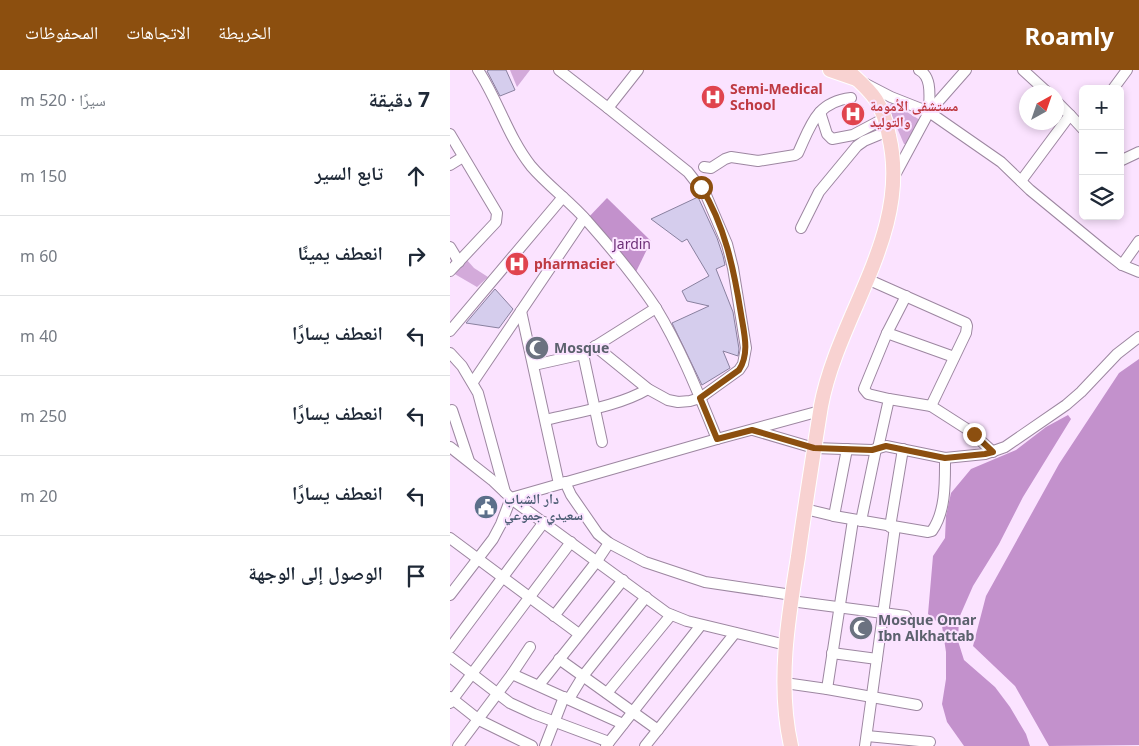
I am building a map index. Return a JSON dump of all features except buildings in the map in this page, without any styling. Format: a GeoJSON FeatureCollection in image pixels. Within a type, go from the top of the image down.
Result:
{"type":"FeatureCollection","features":[{"type":"Feature","properties":{"kind":"main road"},"geometry":{"type":"LineString","coordinates":[[830,70],[859,80]]}},
{"type":"Feature","properties":{"kind":"main road"},"geometry":{"type":"LineString","coordinates":[[791,746],[788,734],[784,668],[786,645],[791,598],[825,384],[886,227],[894,178],[892,147],[887,125],[876,100],[859,80],[847,70]]}},
{"type":"Feature","properties":{"kind":"street"},"geometry":{"type":"LineString","coordinates":[[478,70],[521,152],[531,166],[584,218],[631,274],[656,308],[700,398],[717,439]]}},
{"type":"Feature","properties":{"kind":"street"},"geometry":{"type":"LineString","coordinates":[[559,70],[688,172],[706,195],[727,244],[738,293],[746,348],[745,357],[739,370],[700,398],[690,401],[673,401],[659,396],[648,389],[595,346]]}},
{"type":"Feature","properties":{"kind":"street"},"geometry":{"type":"LineString","coordinates":[[608,108],[638,70]]}},
{"type":"Feature","properties":{"kind":"street"},"geometry":{"type":"LineString","coordinates":[[919,70],[929,79],[929,112]]}},
{"type":"Feature","properties":{"kind":"street"},"geometry":{"type":"LineString","coordinates":[[894,178],[929,112],[966,70]]}},
{"type":"Feature","properties":{"kind":"street"},"geometry":{"type":"LineString","coordinates":[[1023,70],[1039,85]]}},
{"type":"Feature","properties":{"kind":"street"},"geometry":{"type":"LineString","coordinates":[[1116,85],[1127,70]]}},
{"type":"Feature","properties":{"kind":"street"},"geometry":{"type":"LineString","coordinates":[[859,80],[891,97],[929,112],[1001,162],[1020,181],[1122,265],[1139,272]]}},
{"type":"Feature","properties":{"kind":"street"},"geometry":{"type":"LineString","coordinates":[[704,167],[711,168],[731,158],[758,161],[794,155],[798,153],[810,123],[827,105],[838,100],[851,98]]}},
{"type":"Feature","properties":{"kind":"street"},"geometry":{"type":"LineString","coordinates":[[1064,109],[1079,125]]}},
{"type":"Feature","properties":{"kind":"street"},"geometry":{"type":"LineString","coordinates":[[820,112],[827,134],[832,138],[853,136],[887,125]]}},
{"type":"Feature","properties":{"kind":"street"},"geometry":{"type":"LineString","coordinates":[[1020,181],[1070,115]]}},
{"type":"Feature","properties":{"kind":"street"},"geometry":{"type":"LineString","coordinates":[[801,228],[819,192],[857,146],[887,125]]}},
{"type":"Feature","properties":{"kind":"street"},"geometry":{"type":"LineString","coordinates":[[450,134],[497,213],[498,218],[450,271]]}},
{"type":"Feature","properties":{"kind":"street"},"geometry":{"type":"LineString","coordinates":[[1124,159],[1139,152]]}},
{"type":"Feature","properties":{"kind":"street"},"geometry":{"type":"LineString","coordinates":[[450,165],[463,157]]}},
{"type":"Feature","properties":{"kind":"street"},"geometry":{"type":"LineString","coordinates":[[450,331],[563,198]]}},
{"type":"Feature","properties":{"kind":"street"},"geometry":{"type":"LineString","coordinates":[[473,382],[584,218]]}},
{"type":"Feature","properties":{"kind":"street"},"geometry":{"type":"LineString","coordinates":[[1122,265],[1139,241]]}},
{"type":"Feature","properties":{"kind":"street"},"geometry":{"type":"LineString","coordinates":[[450,247],[459,262]]}},
{"type":"Feature","properties":{"kind":"street"},"geometry":{"type":"LineString","coordinates":[[867,279],[966,324],[966,333],[931,406]]}},
{"type":"Feature","properties":{"kind":"street"},"geometry":{"type":"LineString","coordinates":[[906,296],[887,333],[864,389],[868,394],[931,406],[970,431],[993,452]]}},
{"type":"Feature","properties":{"kind":"street"},"geometry":{"type":"LineString","coordinates":[[534,365],[583,354],[656,308]]}},
{"type":"Feature","properties":{"kind":"street"},"geometry":{"type":"LineString","coordinates":[[521,311],[562,483],[595,530],[609,543],[645,562],[705,582],[839,608],[906,616]]}},
{"type":"Feature","properties":{"kind":"street"},"geometry":{"type":"LineString","coordinates":[[887,333],[954,357]]}},
{"type":"Feature","properties":{"kind":"street"},"geometry":{"type":"LineString","coordinates":[[752,430],[814,448],[877,449],[886,446],[945,458],[985,454],[1005,447],[1066,405],[1117,354],[1139,338]]}},
{"type":"Feature","properties":{"kind":"street"},"geometry":{"type":"LineString","coordinates":[[450,353],[473,382],[483,409],[508,495],[497,533],[450,595]]}},
{"type":"Feature","properties":{"kind":"street"},"geometry":{"type":"LineString","coordinates":[[583,354],[602,442]]}},
{"type":"Feature","properties":{"kind":"street"},"geometry":{"type":"LineString","coordinates":[[546,420],[594,408],[639,394],[648,389]]}},
{"type":"Feature","properties":{"kind":"street"},"geometry":{"type":"LineString","coordinates":[[827,689],[839,608],[857,520],[889,399]]}},
{"type":"Feature","properties":{"kind":"street"},"geometry":{"type":"LineString","coordinates":[[450,410],[470,462]]}},
{"type":"Feature","properties":{"kind":"street"},"geometry":{"type":"LineString","coordinates":[[508,495],[562,483],[820,412]]}},
{"type":"Feature","properties":{"kind":"street"},"geometry":{"type":"LineString","coordinates":[[450,447],[508,495],[671,615],[701,625],[786,645]]}},
{"type":"Feature","properties":{"kind":"street"},"geometry":{"type":"LineString","coordinates":[[834,516],[846,449]]}},
{"type":"Feature","properties":{"kind":"street"},"geometry":{"type":"LineString","coordinates":[[903,449],[884,614],[866,741],[930,742]]}},
{"type":"Feature","properties":{"kind":"street"},"geometry":{"type":"LineString","coordinates":[[805,509],[893,527],[932,532],[941,511],[945,479],[945,458]]}},
{"type":"Feature","properties":{"kind":"street"},"geometry":{"type":"LineString","coordinates":[[450,648],[544,522]]}},
{"type":"Feature","properties":{"kind":"street"},"geometry":{"type":"LineString","coordinates":[[450,539],[579,634]]}},
{"type":"Feature","properties":{"kind":"street"},"geometry":{"type":"LineString","coordinates":[[532,746],[479,720],[451,699],[571,542]]}},
{"type":"Feature","properties":{"kind":"street"},"geometry":{"type":"LineString","coordinates":[[554,616],[609,543]]}},
{"type":"Feature","properties":{"kind":"street"},"geometry":{"type":"LineString","coordinates":[[539,685],[623,580]]}},
{"type":"Feature","properties":{"kind":"street"},"geometry":{"type":"LineString","coordinates":[[544,746],[554,721],[567,698],[646,597]]}},
{"type":"Feature","properties":{"kind":"street"},"geometry":{"type":"LineString","coordinates":[[607,693],[671,615]]}},
{"type":"Feature","properties":{"kind":"street"},"geometry":{"type":"LineString","coordinates":[[450,657],[498,695],[516,706],[607,744],[701,625]]}},
{"type":"Feature","properties":{"kind":"street"},"geometry":{"type":"LineString","coordinates":[[645,746],[735,633]]}},
{"type":"Feature","properties":{"kind":"street"},"geometry":{"type":"LineString","coordinates":[[458,746],[498,695],[530,647]]}},
{"type":"Feature","properties":{"kind":"street"},"geometry":{"type":"LineString","coordinates":[[832,653],[877,659]]}},
{"type":"Feature","properties":{"kind":"street"},"geometry":{"type":"LineString","coordinates":[[559,658],[658,730]]}},
{"type":"Feature","properties":{"kind":"street"},"geometry":{"type":"LineString","coordinates":[[512,674],[623,724]]}},
{"type":"Feature","properties":{"kind":"street"},"geometry":{"type":"LineString","coordinates":[[785,683],[917,705]]}},
{"type":"Feature","properties":{"kind":"shaded area"},"geometry":{"type":"Polygon","coordinates":[[[510,70],[530,70],[517,87],[510,70]]]}},
{"type":"Feature","properties":{"kind":"shaded area"},"geometry":{"type":"Polygon","coordinates":[[[892,103],[920,120],[908,144],[904,144],[888,107],[892,103]]]}},
{"type":"Feature","properties":{"kind":"shaded area"},"geometry":{"type":"Polygon","coordinates":[[[466,259],[474,268],[488,277],[477,287],[453,273],[466,259]]]}},
{"type":"Feature","properties":{"kind":"green space","name":"Jardin"},"geometry":{"type":"Polygon","coordinates":[[[607,198],[651,241],[635,274],[586,220],[607,198]]]}},
{"type":"Feature","properties":{"kind":"green space"},"geometry":{"type":"Polygon","coordinates":[[[1139,359],[1139,745],[1049,746],[1015,686],[973,646],[986,596],[1059,464],[1119,373],[1139,359]]]}},
{"type":"Feature","properties":{"kind":"green space"},"geometry":{"type":"Polygon","coordinates":[[[1068,415],[1071,419],[1023,497],[999,544],[973,586],[959,618],[958,641],[964,660],[995,687],[1010,707],[1026,734],[1030,746],[964,746],[947,722],[942,704],[946,679],[946,652],[942,626],[928,614],[933,556],[945,538],[946,516],[951,493],[971,469],[1016,450],[1046,427],[1068,415]]]}},
{"type":"Feature","properties":{"kind":"place","name":"Semi-Medical School"},"geometry":{"type":"Point","coordinates":[713,97]}},
{"type":"Feature","properties":{"kind":"place","name":"مستشفى الأمومة والتوليد"},"geometry":{"type":"Point","coordinates":[853,114]}},
{"type":"Feature","properties":{"kind":"place","name":"pharmacier"},"geometry":{"type":"Point","coordinates":[517,264]}},
{"type":"Feature","properties":{"kind":"place","name":"Mosque"},"geometry":{"type":"Point","coordinates":[537,348]}},
{"type":"Feature","properties":{"kind":"place","name":"دار الشباب سعيدي جموعي"},"geometry":{"type":"Point","coordinates":[486,507]}},
{"type":"Feature","properties":{"kind":"place","name":"Mosque Omar Ibn Alkhattab"},"geometry":{"type":"Point","coordinates":[861,628]}},
{"type":"Feature","properties":{"kind":"route"},"geometry":{"type":"LineString","coordinates":[[701,187],[727,244],[738,293],[746,348],[743,364],[739,370],[700,398],[717,439],[752,430],[814,448],[872,450],[886,446],[945,458],[993,452],[974,434]]}}]}
